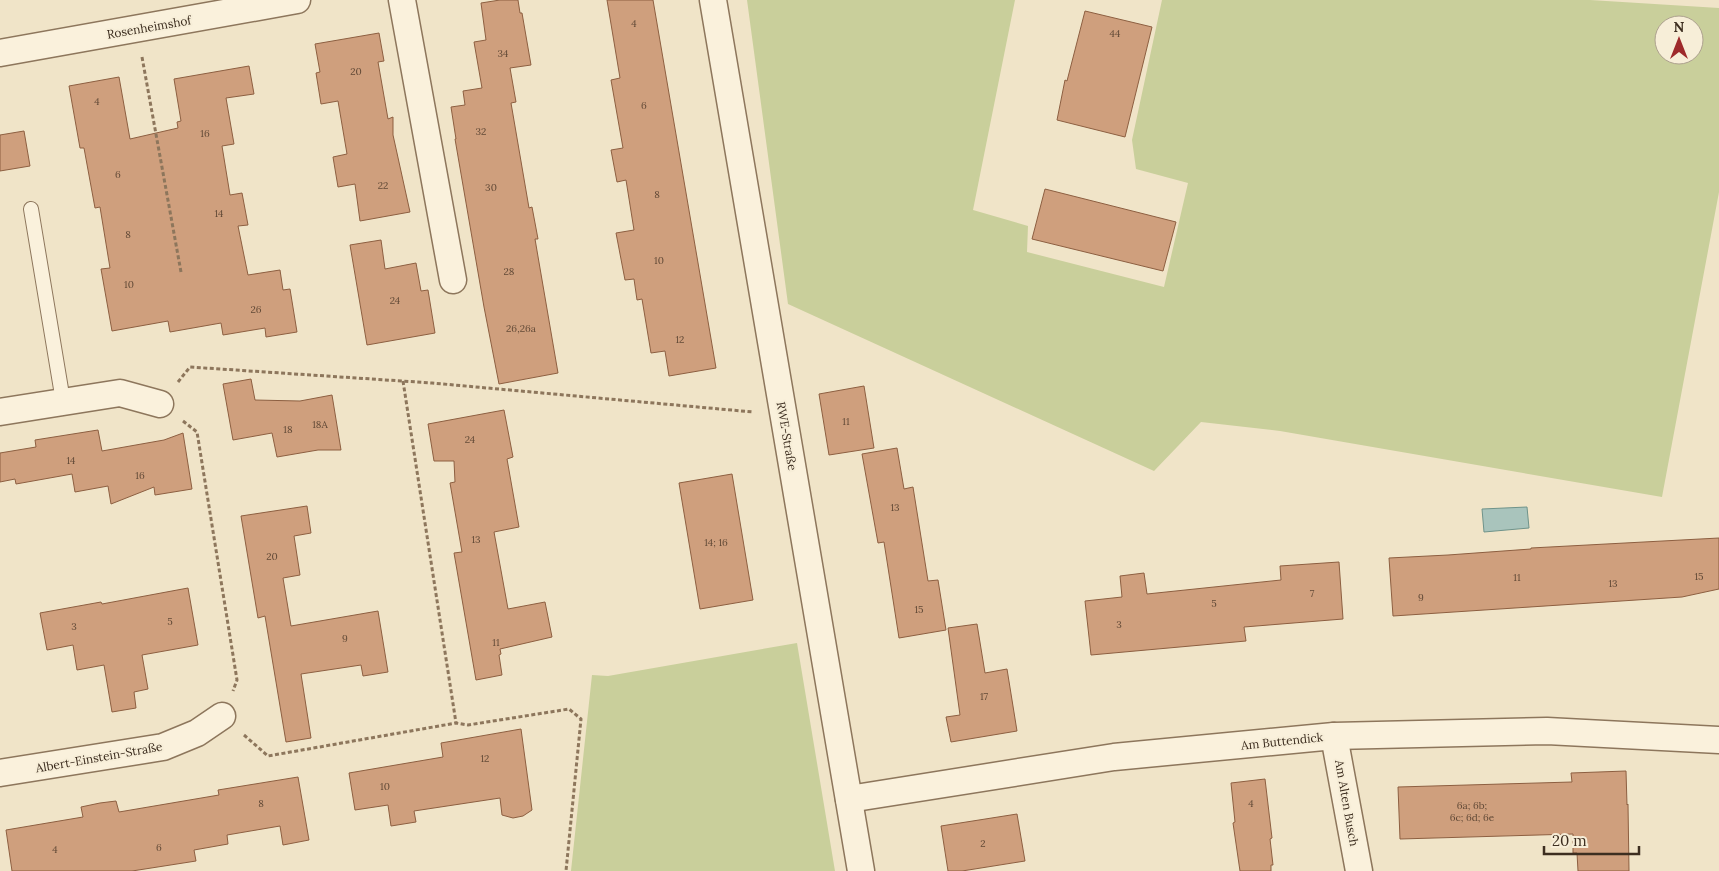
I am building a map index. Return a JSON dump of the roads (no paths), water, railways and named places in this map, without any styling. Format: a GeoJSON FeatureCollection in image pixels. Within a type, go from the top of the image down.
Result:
{"type":"FeatureCollection","features":[{"type":"Feature","properties":{"kind":"street","name":"Rosenheimshof"},"geometry":{"type":"LineString","coordinates":[[0,53],[138,30],[297,0]]}},
{"type":"Feature","properties":{"kind":"street"},"geometry":{"type":"LineString","coordinates":[[402,0],[453,280]]}},
{"type":"Feature","properties":{"kind":"street","name":"RWE-Straße"},"geometry":{"type":"LineString","coordinates":[[713,0],[861,871]]}},
{"type":"Feature","properties":{"kind":"street"},"geometry":{"type":"LineString","coordinates":[[0,412],[120,393],[160,404]]}},
{"type":"Feature","properties":{"kind":"street","name":"Albert-Einstein-Straße"},"geometry":{"type":"LineString","coordinates":[[0,774],[163,747],[197,733],[222,716]]}},
{"type":"Feature","properties":{"kind":"street","name":"Am Buttendick"},"geometry":{"type":"LineString","coordinates":[[849,799],[1114,757],[1334,736],[1547,731],[1719,740]]}},
{"type":"Feature","properties":{"kind":"street","name":"Am Alten Busch"},"geometry":{"type":"LineString","coordinates":[[1334,736],[1359,871]]}},
{"type":"Feature","properties":{"kind":"lane"},"geometry":{"type":"LineString","coordinates":[[31,209],[63,402]]}},
{"type":"Feature","properties":{"kind":"water"},"geometry":{"type":"Polygon","coordinates":[[[1527,507],[1529,528],[1484,532],[1482,509],[1527,507]]]}}]}
